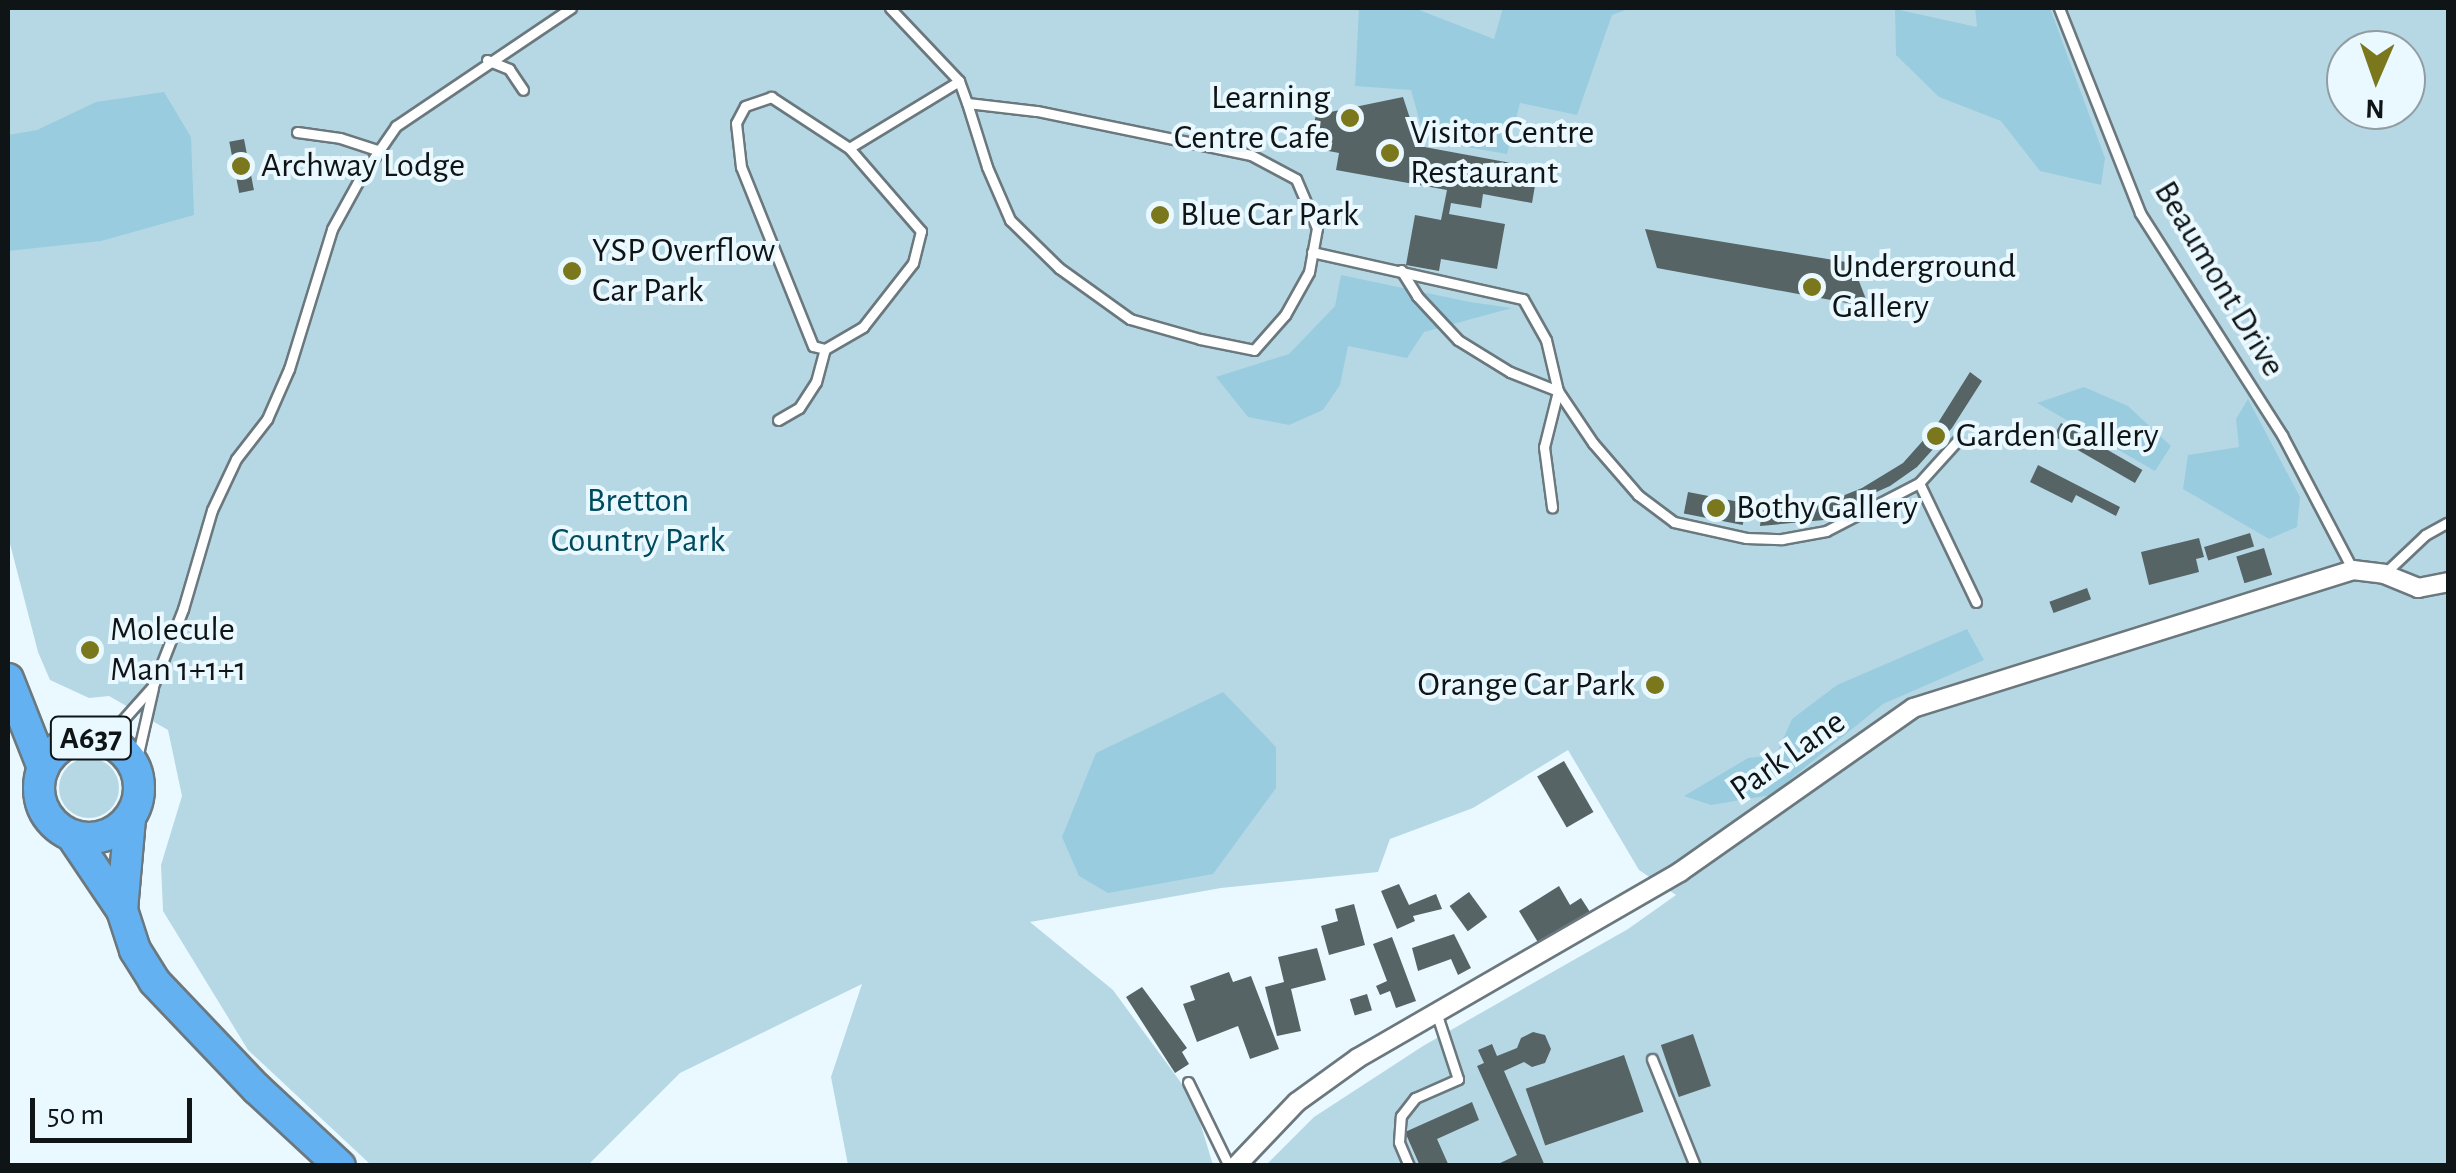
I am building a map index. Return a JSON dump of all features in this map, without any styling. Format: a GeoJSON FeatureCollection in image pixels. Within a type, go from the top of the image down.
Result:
{"type":"FeatureCollection","features":[{"type":"Feature","properties":{"kind":"highway","name":"A637"},"geometry":{"type":"LineString","coordinates":[[11,686],[53,721],[121,749],[134,767],[140,790],[130,818],[122,910]]}},
{"type":"Feature","properties":{"kind":"highway","name":"A637"},"geometry":{"type":"LineString","coordinates":[[11,686],[43,768],[40,800],[47,816],[72,836],[122,910],[135,950],[165,994],[257,1089],[340,1166]]}},
{"type":"Feature","properties":{"kind":"highway","name":"A637"},"geometry":{"type":"LineString","coordinates":[[43,768],[64,745],[99,739]]}},
{"type":"Feature","properties":{"kind":"highway"},"geometry":{"type":"LineString","coordinates":[[72,836],[104,837],[130,818]]}},
{"type":"Feature","properties":{"kind":"street","name":"Park Lane"},"geometry":{"type":"LineString","coordinates":[[1232,1166],[1297,1102],[1358,1058],[1680,872],[1913,708],[2354,570],[2384,574],[2418,588],[2448,582]]}},
{"type":"Feature","properties":{"kind":"lane"},"geometry":{"type":"LineString","coordinates":[[134,767],[153,686],[183,609],[212,510],[236,459],[267,419],[289,369],[332,229],[396,126],[487,60],[571,8]]}},
{"type":"Feature","properties":{"kind":"lane"},"geometry":{"type":"LineString","coordinates":[[890,8],[960,80],[966,104],[1010,220],[1059,268],[1130,319],[1254,350],[1285,315],[1308,272],[1317,228],[1296,179],[1251,155],[1036,111],[966,104]]}},
{"type":"Feature","properties":{"kind":"lane","name":"Beaumont Drive"},"geometry":{"type":"LineString","coordinates":[[2059,8],[2140,213],[2282,435],[2354,570]]}},
{"type":"Feature","properties":{"kind":"lane"},"geometry":{"type":"LineString","coordinates":[[487,60],[509,69],[523,90]]}},
{"type":"Feature","properties":{"kind":"lane"},"geometry":{"type":"LineString","coordinates":[[850,148],[960,80]]}},
{"type":"Feature","properties":{"kind":"lane"},"geometry":{"type":"LineString","coordinates":[[771,97],[850,148],[921,230],[913,263],[863,327],[825,349],[813,346],[784,284],[741,167],[736,123],[745,106],[771,97]]}},
{"type":"Feature","properties":{"kind":"lane"},"geometry":{"type":"LineString","coordinates":[[297,132],[340,138],[378,150]]}},
{"type":"Feature","properties":{"kind":"lane"},"geometry":{"type":"LineString","coordinates":[[1312,252],[1524,299],[1546,340],[1558,391],[1593,444],[1638,495],[1674,522],[1708,532],[1782,539],[1826,530],[1919,483],[1958,440]]}},
{"type":"Feature","properties":{"kind":"lane"},"geometry":{"type":"LineString","coordinates":[[1401,270],[1417,296],[1458,340],[1510,372],[1558,391]]}},
{"type":"Feature","properties":{"kind":"lane"},"geometry":{"type":"LineString","coordinates":[[778,420],[799,408],[816,382],[825,349]]}},
{"type":"Feature","properties":{"kind":"lane"},"geometry":{"type":"LineString","coordinates":[[1552,507],[1544,448],[1558,391]]}},
{"type":"Feature","properties":{"kind":"lane"},"geometry":{"type":"LineString","coordinates":[[1919,483],[1976,602]]}},
{"type":"Feature","properties":{"kind":"lane"},"geometry":{"type":"LineString","coordinates":[[2384,574],[2426,535],[2448,522]]}},
{"type":"Feature","properties":{"kind":"lane"},"geometry":{"type":"LineString","coordinates":[[99,739],[153,686]]}},
{"type":"Feature","properties":{"kind":"lane"},"geometry":{"type":"LineString","coordinates":[[1410,1166],[1399,1142],[1401,1116],[1415,1098],[1458,1079],[1437,1015]]}},
{"type":"Feature","properties":{"kind":"lane"},"geometry":{"type":"LineString","coordinates":[[1652,1059],[1690,1164]]}},
{"type":"Feature","properties":{"kind":"lane"},"geometry":{"type":"LineString","coordinates":[[1188,1082],[1232,1166]]}},
{"type":"Feature","properties":{"kind":"green space","name":"Bretton Country Park"},"geometry":{"type":"Polygon","coordinates":[[[8,8],[2448,8],[2448,1165],[1266,1165],[1314,1117],[1423,1046],[1628,929],[1676,895],[1639,870],[1568,750],[1473,808],[1390,839],[1378,872],[1221,888],[1030,922],[1113,990],[1193,1099],[1213,1165],[848,1165],[831,1077],[862,984],[680,1073],[588,1165],[371,1165],[248,1050],[163,911],[161,865],[182,796],[168,730],[109,696],[89,698],[50,680],[38,652],[8,536],[8,8]]]}},
{"type":"Feature","properties":{"kind":"green space"},"geometry":{"type":"Polygon","coordinates":[[[89,758],[110,767],[119,788],[110,809],[89,818],[68,809],[59,788],[68,767],[89,758]]]}},
{"type":"Feature","properties":{"kind":"shaded area"},"geometry":{"type":"Polygon","coordinates":[[[1359,8],[1414,8],[1494,39],[1503,8],[1631,8],[1612,15],[1577,115],[1520,103],[1507,154],[1425,140],[1411,90],[1355,86],[1359,8]]]}},
{"type":"Feature","properties":{"kind":"shaded area"},"geometry":{"type":"Polygon","coordinates":[[[1975,8],[2050,8],[2105,158],[2101,185],[2040,171],[2001,121],[1939,97],[1896,55],[1895,9],[1977,27],[1975,8]]]}},
{"type":"Feature","properties":{"kind":"shaded area"},"geometry":{"type":"Polygon","coordinates":[[[164,92],[191,137],[194,215],[101,241],[8,251],[8,135],[37,130],[96,102],[164,92]]]}},
{"type":"Feature","properties":{"kind":"shaded area"},"geometry":{"type":"Polygon","coordinates":[[[1341,275],[1512,308],[1424,332],[1407,358],[1348,346],[1340,385],[1323,410],[1289,425],[1248,417],[1216,377],[1289,354],[1335,306],[1341,275]]]}},
{"type":"Feature","properties":{"kind":"shaded area"},"geometry":{"type":"Polygon","coordinates":[[[2084,387],[2128,406],[2171,446],[2155,471],[2037,403],[2084,387]]]}},
{"type":"Feature","properties":{"kind":"shaded area"},"geometry":{"type":"Polygon","coordinates":[[[2248,399],[2300,497],[2297,527],[2269,539],[2183,489],[2188,455],[2239,447],[2236,419],[2248,399]]]}},
{"type":"Feature","properties":{"kind":"shaded area"},"geometry":{"type":"Polygon","coordinates":[[[1967,629],[1984,660],[1883,704],[1771,795],[1711,805],[1684,796],[1748,758],[1776,755],[1792,719],[1837,685],[1967,629]]]}},
{"type":"Feature","properties":{"kind":"shaded area"},"geometry":{"type":"Polygon","coordinates":[[[1223,692],[1276,747],[1276,788],[1213,874],[1108,893],[1079,876],[1062,837],[1096,753],[1223,692]]]}},
{"type":"Feature","properties":{"kind":"building"},"geometry":{"type":"Polygon","coordinates":[[[1403,97],[1419,146],[1538,168],[1532,203],[1483,194],[1481,208],[1451,203],[1449,214],[1505,224],[1497,269],[1441,259],[1439,271],[1406,265],[1415,215],[1441,220],[1447,190],[1336,170],[1339,153],[1308,147],[1316,115],[1403,97]]]}},
{"type":"Feature","properties":{"kind":"building","name":"Archway Lodge"},"geometry":{"type":"Polygon","coordinates":[[[244,139],[254,190],[239,193],[229,142],[244,139]]]}},
{"type":"Feature","properties":{"kind":"building","name":"Underground Gallery"},"geometry":{"type":"Polygon","coordinates":[[[1645,229],[1852,263],[1869,307],[1657,268],[1645,229]]]}},
{"type":"Feature","properties":{"kind":"building","name":"Garden Gallery"},"geometry":{"type":"Polygon","coordinates":[[[1970,372],[1982,381],[1952,428],[1917,467],[1890,486],[1823,516],[1824,520],[1760,526],[1762,510],[1820,505],[1862,488],[1903,463],[1936,426],[1970,372]]]}},
{"type":"Feature","properties":{"kind":"building"},"geometry":{"type":"Polygon","coordinates":[[[2061,423],[2142,470],[2135,483],[2054,436],[2061,423]]]}},
{"type":"Feature","properties":{"kind":"building"},"geometry":{"type":"Polygon","coordinates":[[[2038,465],[2120,507],[2116,516],[2076,495],[2072,503],[2030,482],[2038,465]]]}},
{"type":"Feature","properties":{"kind":"building","name":"Bothy Gallery"},"geometry":{"type":"Polygon","coordinates":[[[1688,492],[1747,503],[1743,525],[1684,514],[1688,492]]]}},
{"type":"Feature","properties":{"kind":"building"},"geometry":{"type":"Polygon","coordinates":[[[2250,533],[2254,546],[2208,560],[2204,547],[2250,533]]]}},
{"type":"Feature","properties":{"kind":"building"},"geometry":{"type":"Polygon","coordinates":[[[2199,538],[2204,557],[2196,559],[2199,572],[2149,585],[2141,552],[2199,538]]]}},
{"type":"Feature","properties":{"kind":"building"},"geometry":{"type":"Polygon","coordinates":[[[2264,548],[2272,575],[2244,583],[2236,556],[2264,548]]]}},
{"type":"Feature","properties":{"kind":"building"},"geometry":{"type":"Polygon","coordinates":[[[2087,588],[2091,599],[2054,613],[2049,602],[2087,588]]]}},
{"type":"Feature","properties":{"kind":"building"},"geometry":{"type":"Polygon","coordinates":[[[1564,761],[1594,812],[1567,828],[1537,776],[1564,761]]]}},
{"type":"Feature","properties":{"kind":"building"},"geometry":{"type":"Polygon","coordinates":[[[1399,884],[1409,905],[1436,894],[1442,909],[1413,916],[1415,921],[1397,929],[1381,891],[1399,884]]]}},
{"type":"Feature","properties":{"kind":"building"},"geometry":{"type":"Polygon","coordinates":[[[1559,886],[1570,905],[1581,898],[1590,912],[1539,944],[1519,911],[1559,886]]]}},
{"type":"Feature","properties":{"kind":"building"},"geometry":{"type":"Polygon","coordinates":[[[1469,892],[1487,917],[1468,931],[1450,906],[1469,892]]]}},
{"type":"Feature","properties":{"kind":"building"},"geometry":{"type":"Polygon","coordinates":[[[1354,904],[1365,945],[1329,955],[1321,926],[1338,921],[1335,909],[1354,904]]]}},
{"type":"Feature","properties":{"kind":"building"},"geometry":{"type":"Polygon","coordinates":[[[1454,934],[1471,968],[1458,975],[1451,959],[1418,971],[1412,948],[1454,934]]]}},
{"type":"Feature","properties":{"kind":"building"},"geometry":{"type":"Polygon","coordinates":[[[1392,937],[1416,1001],[1396,1008],[1390,991],[1380,995],[1376,986],[1387,981],[1373,944],[1392,937]]]}},
{"type":"Feature","properties":{"kind":"building"},"geometry":{"type":"Polygon","coordinates":[[[1317,948],[1326,980],[1291,989],[1301,1031],[1277,1036],[1265,987],[1284,982],[1278,957],[1317,948]]]}},
{"type":"Feature","properties":{"kind":"building"},"geometry":{"type":"Polygon","coordinates":[[[1229,972],[1233,982],[1251,976],[1279,1049],[1250,1059],[1238,1026],[1197,1042],[1183,1004],[1195,1000],[1190,986],[1229,972]]]}},
{"type":"Feature","properties":{"kind":"building"},"geometry":{"type":"Polygon","coordinates":[[[1142,987],[1187,1048],[1182,1052],[1189,1064],[1175,1073],[1126,997],[1142,987]]]}},
{"type":"Feature","properties":{"kind":"building"},"geometry":{"type":"Polygon","coordinates":[[[1367,994],[1372,1010],[1355,1016],[1350,999],[1367,994]]]}},
{"type":"Feature","properties":{"kind":"building"},"geometry":{"type":"Polygon","coordinates":[[[1533,1032],[1545,1035],[1551,1049],[1545,1063],[1532,1067],[1524,1062],[1504,1071],[1545,1166],[1494,1166],[1517,1155],[1477,1066],[1484,1063],[1478,1050],[1492,1044],[1497,1056],[1517,1048],[1521,1038],[1533,1032]]]}},
{"type":"Feature","properties":{"kind":"building"},"geometry":{"type":"Polygon","coordinates":[[[1693,1034],[1711,1086],[1679,1097],[1661,1045],[1693,1034]]]}},
{"type":"Feature","properties":{"kind":"building"},"geometry":{"type":"Polygon","coordinates":[[[1624,1055],[1644,1112],[1545,1146],[1526,1089],[1624,1055]]]}},
{"type":"Feature","properties":{"kind":"building"},"geometry":{"type":"Polygon","coordinates":[[[1472,1102],[1479,1120],[1437,1139],[1449,1166],[1420,1166],[1405,1132],[1472,1102]]]}},
{"type":"Feature","properties":{"kind":"place","name":"Learning Centre Cafe"},"geometry":{"type":"Point","coordinates":[1350,118]}},
{"type":"Feature","properties":{"kind":"place","name":"Visitor Centre Restaurant"},"geometry":{"type":"Point","coordinates":[1390,153]}},
{"type":"Feature","properties":{"kind":"place","name":"Archway Lodge"},"geometry":{"type":"Point","coordinates":[241,166]}},
{"type":"Feature","properties":{"kind":"place","name":"Blue Car Park"},"geometry":{"type":"Point","coordinates":[1160,215]}},
{"type":"Feature","properties":{"kind":"place","name":"YSP Overflow Car Park"},"geometry":{"type":"Point","coordinates":[572,271]}},
{"type":"Feature","properties":{"kind":"place","name":"Underground Gallery"},"geometry":{"type":"Point","coordinates":[1812,287]}},
{"type":"Feature","properties":{"kind":"place","name":"Garden Gallery"},"geometry":{"type":"Point","coordinates":[1936,436]}},
{"type":"Feature","properties":{"kind":"place","name":"Bothy Gallery"},"geometry":{"type":"Point","coordinates":[1716,508]}},
{"type":"Feature","properties":{"kind":"place","name":"Molecule Man 1+1+1"},"geometry":{"type":"Point","coordinates":[90,650]}},
{"type":"Feature","properties":{"kind":"place","name":"Orange Car Park"},"geometry":{"type":"Point","coordinates":[1655,685]}}]}
